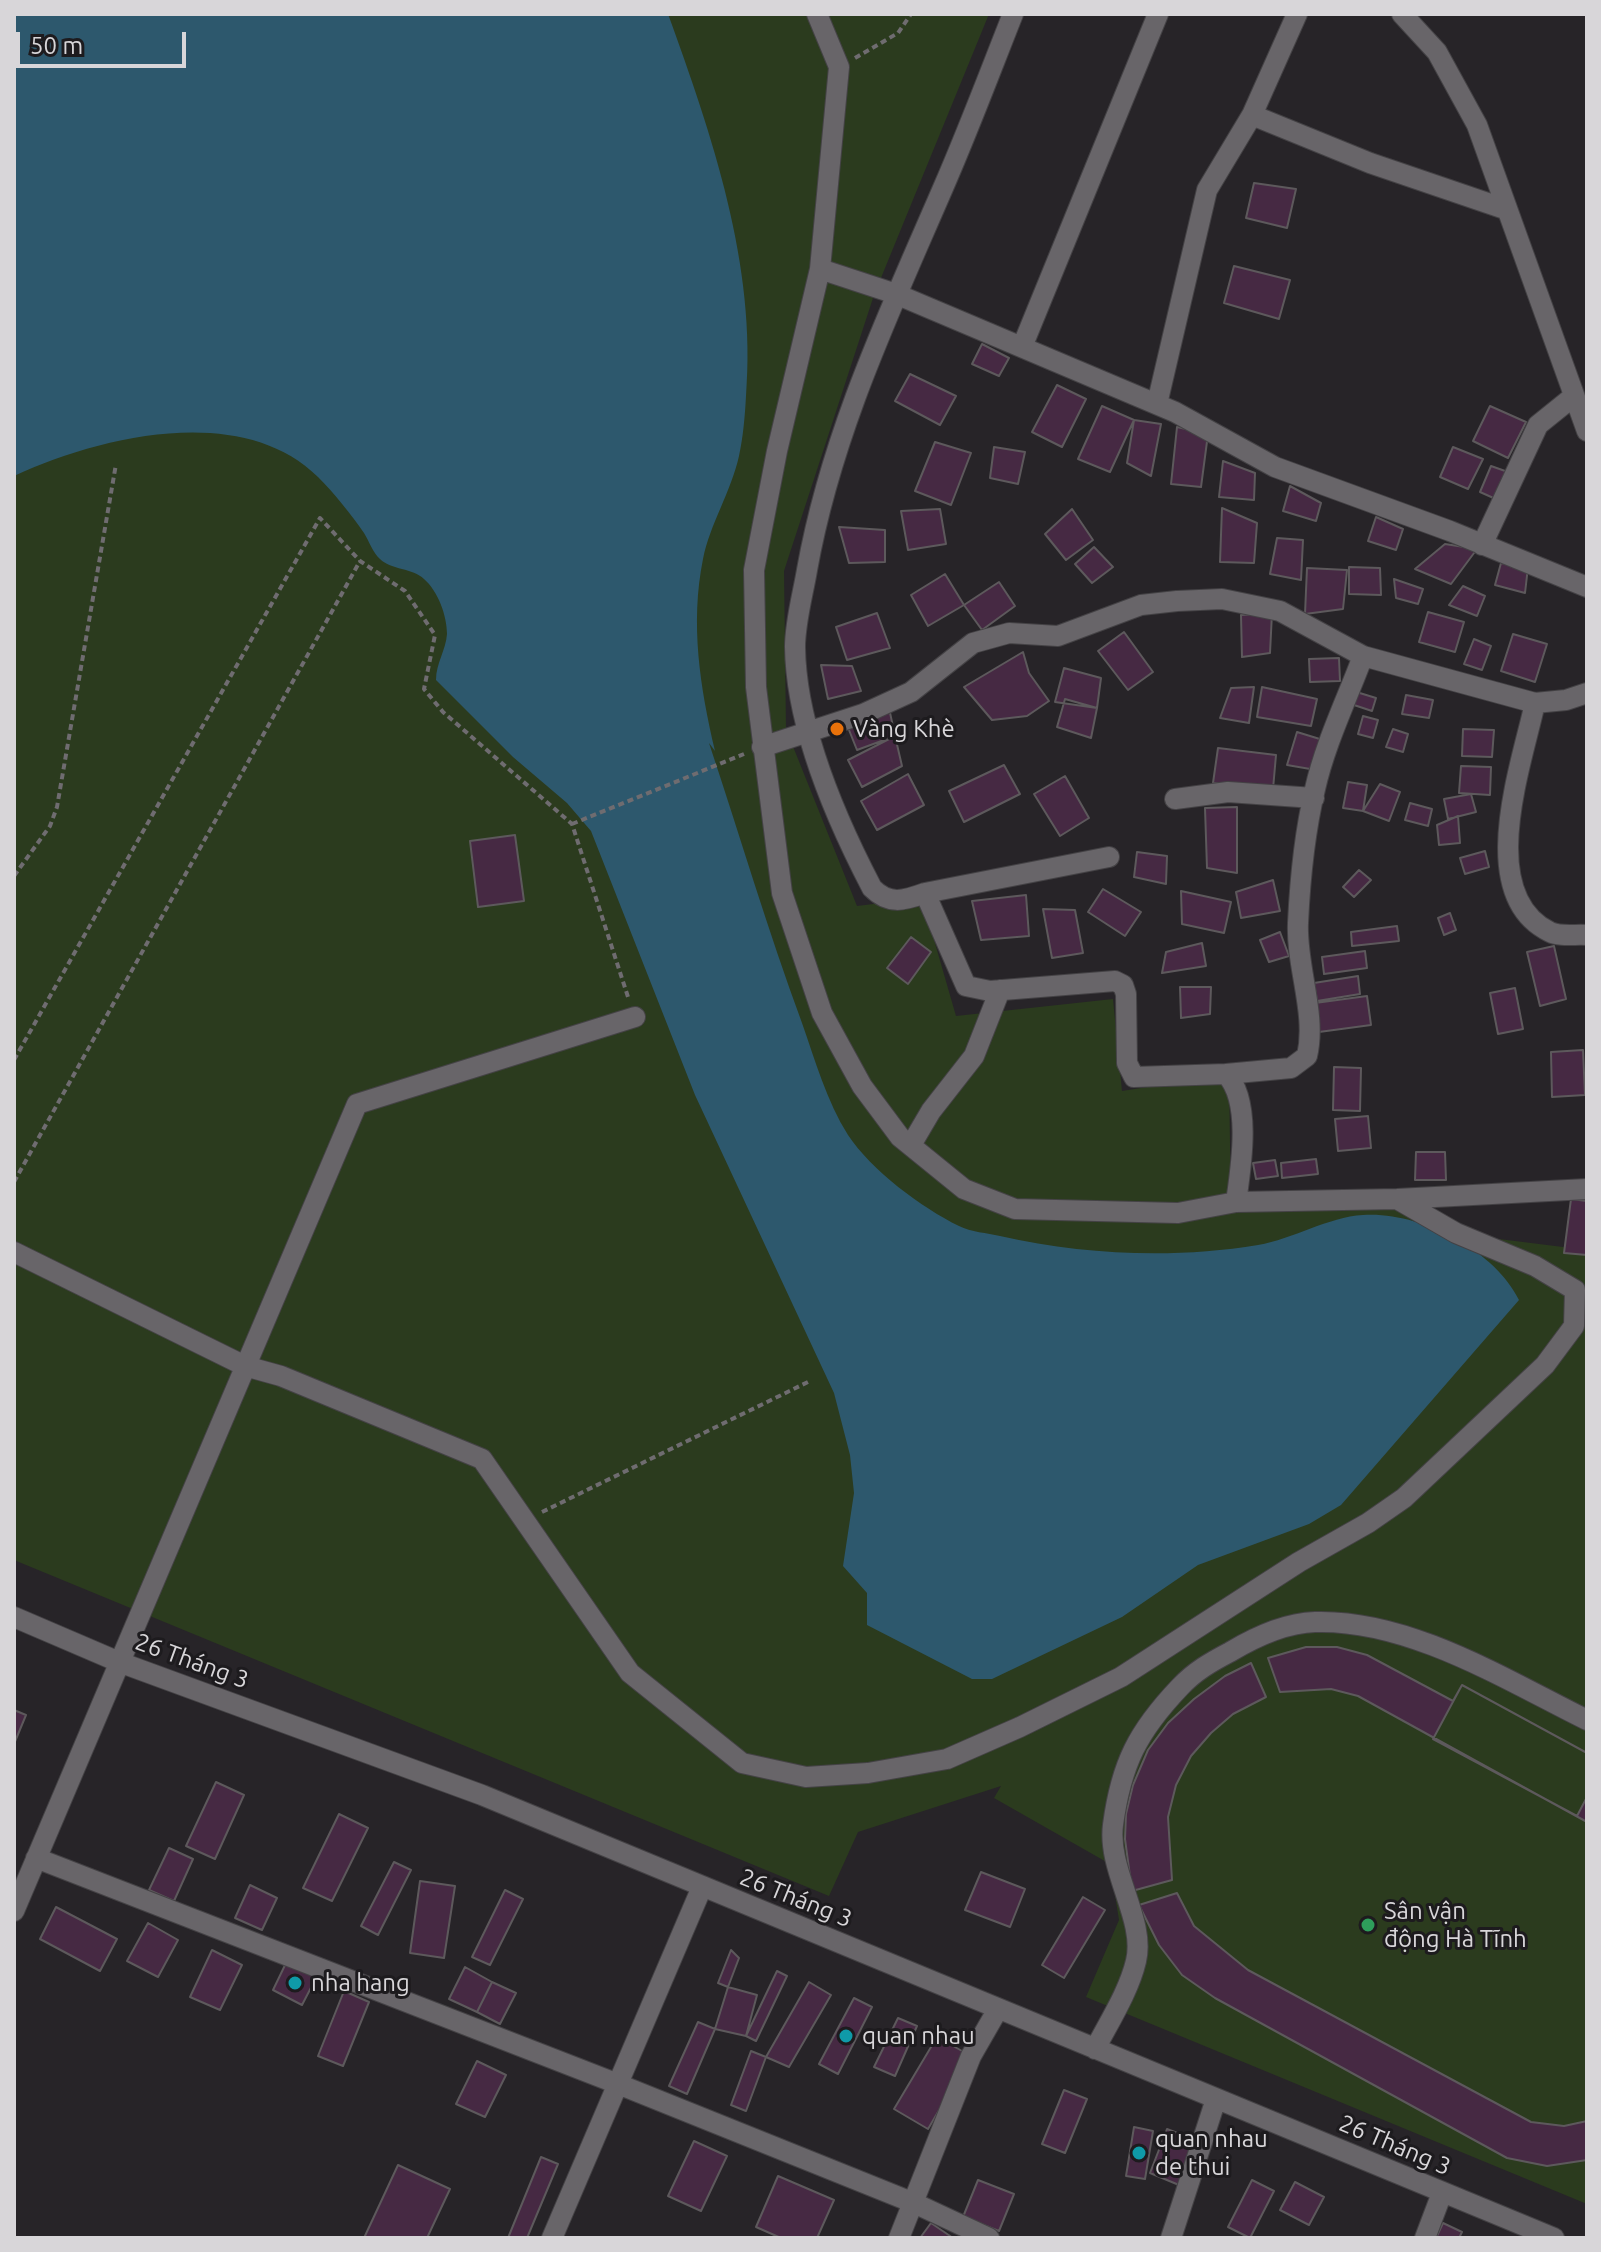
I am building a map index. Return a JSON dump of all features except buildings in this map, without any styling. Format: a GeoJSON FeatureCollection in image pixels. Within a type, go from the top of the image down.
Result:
{"type":"FeatureCollection","features":[{"type":"Feature","properties":{"kind":"street"},"geometry":{"type":"LineString","coordinates":[[817,14],[839,67],[820,269],[777,451],[754,570],[756,687],[782,893],[822,1013],[862,1086],[900,1137],[964,1189],[1015,1209],[1178,1213],[1236,1202],[1397,1199],[1587,1189]]}},
{"type":"Feature","properties":{"kind":"street"},"geometry":{"type":"LineString","coordinates":[[1013,14],[866,363],[826,482],[795,645],[799,688],[809,733],[872,888],[883,899],[902,901],[925,893],[1109,857]]}},
{"type":"Feature","properties":{"kind":"street"},"geometry":{"type":"LineString","coordinates":[[1022,347],[1158,14]]}},
{"type":"Feature","properties":{"kind":"street"},"geometry":{"type":"LineString","coordinates":[[1157,404],[1207,190],[1252,115],[1297,14]]}},
{"type":"Feature","properties":{"kind":"street"},"geometry":{"type":"LineString","coordinates":[[1402,14],[1437,52],[1477,125],[1587,431]]}},
{"type":"Feature","properties":{"kind":"street"},"geometry":{"type":"LineString","coordinates":[[1252,115],[1370,163],[1505,209]]}},
{"type":"Feature","properties":{"kind":"street"},"geometry":{"type":"LineString","coordinates":[[820,269],[896,294],[1157,404],[1275,467],[1587,587]]}},
{"type":"Feature","properties":{"kind":"street"},"geometry":{"type":"LineString","coordinates":[[1482,545],[1538,425],[1574,396]]}},
{"type":"Feature","properties":{"kind":"street"},"geometry":{"type":"LineString","coordinates":[[762,747],[809,733],[911,692],[973,643],[1009,633],[1058,636],[1141,605],[1222,599],[1280,611],[1363,656],[1535,703],[1587,693]]}},
{"type":"Feature","properties":{"kind":"street"},"geometry":{"type":"LineString","coordinates":[[925,893],[966,986],[975,990],[1000,990],[1115,981],[1123,985],[1126,994],[1127,1063],[1134,1077],[1291,1068],[1307,1056],[1312,1037],[1301,977],[1298,925],[1314,798],[1363,656]]}},
{"type":"Feature","properties":{"kind":"street"},"geometry":{"type":"LineString","coordinates":[[1535,703],[1506,838],[1513,889],[1533,919],[1552,933],[1587,935]]}},
{"type":"Feature","properties":{"kind":"street"},"geometry":{"type":"LineString","coordinates":[[1175,799],[1228,792],[1314,798]]}},
{"type":"Feature","properties":{"kind":"street"},"geometry":{"type":"LineString","coordinates":[[911,1145],[931,1111],[974,1056],[1000,990]]}},
{"type":"Feature","properties":{"kind":"street"},"geometry":{"type":"LineString","coordinates":[[14,1911],[357,1104],[635,1017]]}},
{"type":"Feature","properties":{"kind":"street"},"geometry":{"type":"LineString","coordinates":[[1226,1074],[1235,1083],[1240,1097],[1242,1155],[1236,1202]]}},
{"type":"Feature","properties":{"kind":"street"},"geometry":{"type":"LineString","coordinates":[[14,1252],[245,1366],[281,1376],[482,1459],[630,1673],[742,1763],[806,1777],[868,1773],[947,1759],[1121,1677],[1404,1498],[1545,1365],[1574,1326],[1575,1290],[1535,1266],[1456,1233],[1397,1199]]}},
{"type":"Feature","properties":{"kind":"street","name":"26 Tháng 3"},"geometry":{"type":"LineString","coordinates":[[14,1617],[119,1662],[482,1795],[1554,2238]]}},
{"type":"Feature","properties":{"kind":"street"},"geometry":{"type":"LineString","coordinates":[[1095,2049],[1137,1959],[1136,1933],[1113,1854],[1112,1829],[1124,1765],[1149,1720],[1196,1671],[1260,1635],[1314,1622],[1392,1631],[1460,1657],[1587,1720]]}},
{"type":"Feature","properties":{"kind":"street"},"geometry":{"type":"LineString","coordinates":[[36,1858],[618,2084],[914,2203],[989,2238]]}},
{"type":"Feature","properties":{"kind":"street"},"geometry":{"type":"LineString","coordinates":[[552,2238],[702,1887]]}},
{"type":"Feature","properties":{"kind":"street"},"geometry":{"type":"LineString","coordinates":[[899,2238],[971,2056],[998,2009]]}},
{"type":"Feature","properties":{"kind":"street"},"geometry":{"type":"LineString","coordinates":[[1171,2238],[1216,2099]]}},
{"type":"Feature","properties":{"kind":"street"},"geometry":{"type":"LineString","coordinates":[[1425,2238],[1442,2193]]}},
{"type":"Feature","properties":{"kind":"path"},"geometry":{"type":"LineString","coordinates":[[839,67],[898,33],[911,14]]}},
{"type":"Feature","properties":{"kind":"path"},"geometry":{"type":"LineString","coordinates":[[14,876],[50,826],[57,807],[116,464]]}},
{"type":"Feature","properties":{"kind":"path"},"geometry":{"type":"LineString","coordinates":[[14,1060],[320,518],[360,561],[405,591],[435,635],[424,689],[443,712],[572,824],[635,1017]]}},
{"type":"Feature","properties":{"kind":"path"},"geometry":{"type":"LineString","coordinates":[[14,1182],[360,561]]}},
{"type":"Feature","properties":{"kind":"path"},"geometry":{"type":"LineString","coordinates":[[572,824],[730,759]]}},
{"type":"Feature","properties":{"kind":"path"},"geometry":{"type":"LineString","coordinates":[[524,1520],[810,1381]]}},
{"type":"Feature","properties":{"kind":"green space"},"geometry":{"type":"Polygon","coordinates":[[[14,14],[989,14],[874,295],[784,571],[786,729],[857,906],[922,898],[956,1016],[1113,999],[1122,1091],[1229,1074],[1231,1213],[1382,1200],[1475,1236],[1587,1250],[1587,2204],[1086,1997],[1119,1920],[1110,1864],[994,1798],[1001,1786],[858,1832],[829,1896],[14,1560],[14,14]]]}},
{"type":"Feature","properties":{"kind":"water"},"geometry":{"type":"Polygon","coordinates":[[[14,14],[668,14],[700,106],[728,202],[745,298],[748,347],[739,456],[706,546],[699,583],[698,655],[715,751],[709,743],[777,954],[834,1109],[848,1135],[883,1174],[929,1209],[974,1231],[1096,1251],[1194,1252],[1258,1245],[1350,1217],[1385,1215],[1431,1227],[1474,1250],[1508,1282],[1519,1300],[1341,1505],[1309,1524],[1198,1565],[1122,1617],[992,1679],[972,1679],[867,1625],[867,1593],[843,1566],[854,1493],[850,1455],[834,1393],[695,1095],[591,831],[567,803],[513,757],[436,680],[447,627],[434,590],[419,575],[380,559],[354,518],[318,477],[287,454],[251,440],[211,433],[170,433],[128,439],[49,461],[14,476],[14,14]]]}},
{"type":"Feature","properties":{"kind":"place","name":"Vàng Khè"},"geometry":{"type":"Point","coordinates":[837,729]}},
{"type":"Feature","properties":{"kind":"place","name":"Sân vận động Hà Tĩnh"},"geometry":{"type":"Point","coordinates":[1368,1925]}},
{"type":"Feature","properties":{"kind":"place","name":"nha hang"},"geometry":{"type":"Point","coordinates":[295,1983]}},
{"type":"Feature","properties":{"kind":"place","name":"quan nhau"},"geometry":{"type":"Point","coordinates":[846,2036]}},
{"type":"Feature","properties":{"kind":"place","name":"quan nhau de thui"},"geometry":{"type":"Point","coordinates":[1139,2153]}}]}
